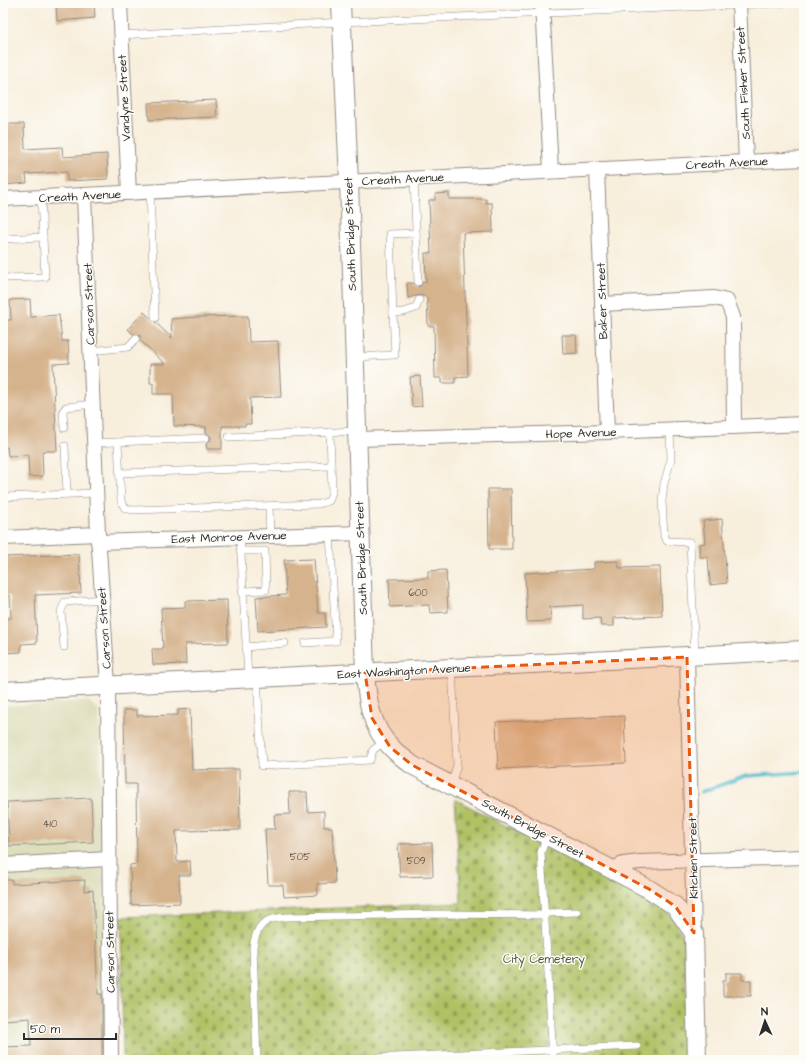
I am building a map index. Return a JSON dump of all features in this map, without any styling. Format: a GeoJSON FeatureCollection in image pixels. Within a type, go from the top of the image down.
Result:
{"type":"FeatureCollection","features":[{"type":"Feature","properties":{"kind":"street","name":"Vandyne Street"},"geometry":{"type":"LineString","coordinates":[[120,3],[129,193]]}},
{"type":"Feature","properties":{"kind":"street","name":"South Bridge Street"},"geometry":{"type":"LineString","coordinates":[[341,3],[349,182],[365,673],[367,700],[372,718],[385,741],[412,765],[649,889],[675,906],[694,933]]}},
{"type":"Feature","properties":{"kind":"street","name":"South Fisher Street"},"geometry":{"type":"LineString","coordinates":[[739,4],[746,162]]}},
{"type":"Feature","properties":{"kind":"street"},"geometry":{"type":"LineString","coordinates":[[543,9],[551,171]]}},
{"type":"Feature","properties":{"kind":"street","name":"Creath Avenue"},"geometry":{"type":"LineString","coordinates":[[3,199],[804,159]]}},
{"type":"Feature","properties":{"kind":"street","name":"Baker Street"},"geometry":{"type":"LineString","coordinates":[[597,169],[607,432]]}},
{"type":"Feature","properties":{"kind":"street","name":"Carson Street"},"geometry":{"type":"LineString","coordinates":[[84,196],[98,538],[108,686],[108,859],[111,1060]]}},
{"type":"Feature","properties":{"kind":"street"},"geometry":{"type":"LineString","coordinates":[[602,304],[714,298],[727,301],[733,317],[734,427]]}},
{"type":"Feature","properties":{"kind":"street","name":"Hope Avenue"},"geometry":{"type":"LineString","coordinates":[[357,435],[607,432],[804,424]]}},
{"type":"Feature","properties":{"kind":"street","name":"East Monroe Avenue"},"geometry":{"type":"LineString","coordinates":[[3,538],[240,537],[360,533]]}},
{"type":"Feature","properties":{"kind":"street","name":"East Washington Avenue"},"geometry":{"type":"LineString","coordinates":[[3,691],[804,650]]}},
{"type":"Feature","properties":{"kind":"street","name":"Kitchen Street"},"geometry":{"type":"LineString","coordinates":[[691,656],[697,1060]]}},
{"type":"Feature","properties":{"kind":"street"},"geometry":{"type":"LineString","coordinates":[[612,869],[623,864],[694,859],[804,857]]}},
{"type":"Feature","properties":{"kind":"street"},"geometry":{"type":"LineString","coordinates":[[3,865],[108,859]]}},
{"type":"Feature","properties":{"kind":"lane"},"geometry":{"type":"LineString","coordinates":[[121,35],[543,9],[783,3]]}},
{"type":"Feature","properties":{"kind":"lane"},"geometry":{"type":"LineString","coordinates":[[414,178],[418,282]]}},
{"type":"Feature","properties":{"kind":"lane"},"geometry":{"type":"LineString","coordinates":[[150,192],[155,318]]}},
{"type":"Feature","properties":{"kind":"lane"},"geometry":{"type":"LineString","coordinates":[[3,278],[45,277],[41,198]]}},
{"type":"Feature","properties":{"kind":"lane"},"geometry":{"type":"LineString","coordinates":[[355,357],[395,355],[390,234],[416,233]]}},
{"type":"Feature","properties":{"kind":"lane"},"geometry":{"type":"LineString","coordinates":[[3,239],[43,237]]}},
{"type":"Feature","properties":{"kind":"lane"},"geometry":{"type":"LineString","coordinates":[[393,313],[404,312],[416,308],[419,300]]}},
{"type":"Feature","properties":{"kind":"lane"},"geometry":{"type":"LineString","coordinates":[[91,351],[128,347],[136,338]]}},
{"type":"Feature","properties":{"kind":"lane"},"geometry":{"type":"LineString","coordinates":[[64,428],[63,412],[66,407],[93,404]]}},
{"type":"Feature","properties":{"kind":"lane"},"geometry":{"type":"LineString","coordinates":[[670,430],[671,459],[664,484],[662,501],[664,536],[667,540],[690,542],[691,656]]}},
{"type":"Feature","properties":{"kind":"lane"},"geometry":{"type":"LineString","coordinates":[[118,442],[121,501],[125,508],[134,510],[319,504],[329,501],[332,492],[330,432]]}},
{"type":"Feature","properties":{"kind":"lane"},"geometry":{"type":"LineString","coordinates":[[229,437],[330,432],[357,435]]}},
{"type":"Feature","properties":{"kind":"lane"},"geometry":{"type":"LineString","coordinates":[[94,443],[206,438]]}},
{"type":"Feature","properties":{"kind":"lane"},"geometry":{"type":"LineString","coordinates":[[65,446],[67,494]]}},
{"type":"Feature","properties":{"kind":"lane"},"geometry":{"type":"LineString","coordinates":[[120,473],[331,466]]}},
{"type":"Feature","properties":{"kind":"lane"},"geometry":{"type":"LineString","coordinates":[[3,497],[96,493]]}},
{"type":"Feature","properties":{"kind":"lane"},"geometry":{"type":"LineString","coordinates":[[269,506],[270,536]]}},
{"type":"Feature","properties":{"kind":"lane"},"geometry":{"type":"LineString","coordinates":[[305,643],[336,641],[330,534]]}},
{"type":"Feature","properties":{"kind":"lane"},"geometry":{"type":"LineString","coordinates":[[240,537],[246,647],[253,678],[262,766],[370,760],[373,750],[385,741]]}},
{"type":"Feature","properties":{"kind":"lane"},"geometry":{"type":"LineString","coordinates":[[240,552],[265,551],[266,590],[242,591]]}},
{"type":"Feature","properties":{"kind":"lane"},"geometry":{"type":"LineString","coordinates":[[64,647],[62,611],[65,602],[102,599]]}},
{"type":"Feature","properties":{"kind":"lane"},"geometry":{"type":"LineString","coordinates":[[246,647],[285,643]]}},
{"type":"Feature","properties":{"kind":"lane"},"geometry":{"type":"LineString","coordinates":[[451,786],[456,765],[452,668]]}},
{"type":"Feature","properties":{"kind":"lane"},"geometry":{"type":"LineString","coordinates":[[547,835],[541,852],[553,1060]]}},
{"type":"Feature","properties":{"kind":"lane"},"geometry":{"type":"LineString","coordinates":[[257,1060],[253,947],[255,935],[259,927],[266,921],[275,918],[302,916],[545,914],[578,912]]}},
{"type":"Feature","properties":{"kind":"lane"},"geometry":{"type":"LineString","coordinates":[[330,1060],[637,1046]]}},
{"type":"Feature","properties":{"kind":"highlighted area"},"geometry":{"type":"Polygon","coordinates":[[[687,657],[694,933],[675,906],[649,889],[412,765],[390,747],[372,718],[365,673],[687,657]]]}},
{"type":"Feature","properties":{"kind":"shaded area"},"geometry":{"type":"Polygon","coordinates":[[[88,701],[99,710],[108,1060],[3,1060],[3,706],[88,701]]]}},
{"type":"Feature","properties":{"kind":"green space","name":"City Cemetery"},"geometry":{"type":"Polygon","coordinates":[[[455,799],[627,889],[669,914],[678,926],[684,940],[689,1060],[123,1060],[121,917],[461,903],[455,799]]]}},
{"type":"Feature","properties":{"kind":"building"},"geometry":{"type":"Polygon","coordinates":[[[56,3],[94,3],[95,18],[57,21],[56,3]]]}},
{"type":"Feature","properties":{"kind":"building"},"geometry":{"type":"Polygon","coordinates":[[[216,100],[217,117],[149,120],[148,103],[216,100]]]}},
{"type":"Feature","properties":{"kind":"building"},"geometry":{"type":"Polygon","coordinates":[[[3,124],[24,124],[25,149],[62,147],[63,157],[107,154],[108,179],[67,181],[67,172],[26,174],[27,183],[3,185],[3,124]]]}},
{"type":"Feature","properties":{"kind":"building"},"geometry":{"type":"Polygon","coordinates":[[[449,193],[449,199],[486,199],[486,203],[492,203],[493,232],[463,233],[468,376],[455,377],[455,383],[442,383],[442,378],[435,378],[434,326],[428,326],[427,297],[419,295],[408,298],[407,283],[413,283],[419,287],[423,282],[426,282],[425,253],[431,253],[429,200],[435,200],[435,194],[449,193]]]}},
{"type":"Feature","properties":{"kind":"building"},"geometry":{"type":"Polygon","coordinates":[[[30,299],[31,317],[59,315],[62,341],[68,341],[69,363],[53,364],[57,451],[42,451],[43,476],[29,477],[28,455],[8,456],[7,447],[3,448],[3,431],[6,431],[3,374],[3,320],[11,320],[10,300],[30,299]]]}},
{"type":"Feature","properties":{"kind":"building"},"geometry":{"type":"Polygon","coordinates":[[[144,312],[172,338],[171,319],[248,316],[249,342],[278,341],[281,397],[250,398],[251,424],[245,424],[245,426],[222,426],[222,449],[207,449],[206,443],[210,441],[211,437],[206,433],[206,427],[174,426],[173,394],[153,394],[153,383],[150,383],[150,364],[165,364],[140,340],[140,335],[133,334],[128,329],[144,312]]]}},
{"type":"Feature","properties":{"kind":"building"},"geometry":{"type":"Polygon","coordinates":[[[562,335],[576,335],[577,353],[563,354],[562,335]]]}},
{"type":"Feature","properties":{"kind":"building"},"geometry":{"type":"Polygon","coordinates":[[[420,376],[422,406],[412,407],[410,377],[420,376]]]}},
{"type":"Feature","properties":{"kind":"building"},"geometry":{"type":"Polygon","coordinates":[[[488,489],[511,489],[512,549],[489,549],[488,489]]]}},
{"type":"Feature","properties":{"kind":"building"},"geometry":{"type":"Polygon","coordinates":[[[722,519],[727,583],[710,585],[708,557],[700,557],[699,544],[705,543],[703,521],[722,519]]]}},
{"type":"Feature","properties":{"kind":"building"},"geometry":{"type":"Polygon","coordinates":[[[79,554],[81,593],[35,595],[37,643],[21,644],[21,652],[3,653],[3,619],[11,618],[10,596],[3,596],[3,557],[79,554]]]}},
{"type":"Feature","properties":{"kind":"building"},"geometry":{"type":"Polygon","coordinates":[[[314,559],[318,613],[325,613],[326,627],[258,631],[256,597],[286,595],[284,560],[314,559]]]}},
{"type":"Feature","properties":{"kind":"building"},"geometry":{"type":"Polygon","coordinates":[[[618,561],[619,568],[660,567],[662,616],[614,618],[614,626],[601,626],[600,618],[583,619],[583,605],[550,607],[551,621],[527,622],[525,573],[594,569],[594,562],[618,561]]]}},
{"type":"Feature","properties":{"kind":"building"},"geometry":{"type":"Polygon","coordinates":[[[446,570],[448,612],[430,613],[429,605],[390,607],[389,579],[428,578],[428,571],[446,570]]]}},
{"type":"Feature","properties":{"kind":"building"},"geometry":{"type":"Polygon","coordinates":[[[227,600],[228,643],[185,644],[186,664],[153,665],[152,649],[163,649],[161,608],[185,607],[185,601],[227,600]]]}},
{"type":"Feature","properties":{"kind":"building"},"geometry":{"type":"Polygon","coordinates":[[[190,709],[192,770],[239,769],[240,830],[176,831],[177,862],[190,861],[191,875],[179,875],[180,903],[131,905],[130,865],[137,864],[136,784],[125,784],[124,710],[137,710],[137,716],[178,715],[178,710],[190,709]]]}},
{"type":"Feature","properties":{"kind":"building"},"geometry":{"type":"Polygon","coordinates":[[[624,716],[626,763],[498,769],[496,722],[624,716]]]}},
{"type":"Feature","properties":{"kind":"building"},"geometry":{"type":"Polygon","coordinates":[[[289,792],[307,792],[308,812],[324,811],[324,827],[332,827],[335,883],[317,884],[318,895],[284,897],[283,885],[268,885],[265,829],[275,829],[274,815],[290,814],[289,792]]]}},
{"type":"Feature","properties":{"kind":"building"},"geometry":{"type":"Polygon","coordinates":[[[91,798],[93,842],[9,846],[7,802],[91,798]]]}},
{"type":"Feature","properties":{"kind":"building"},"geometry":{"type":"Polygon","coordinates":[[[432,843],[433,876],[400,877],[398,844],[432,843]]]}},
{"type":"Feature","properties":{"kind":"building"},"geometry":{"type":"Polygon","coordinates":[[[3,880],[12,880],[12,884],[85,880],[84,891],[93,890],[98,994],[102,994],[102,1060],[3,1060],[3,1047],[31,1046],[30,1018],[4,1020],[3,880]]]}},
{"type":"Feature","properties":{"kind":"building"},"geometry":{"type":"Polygon","coordinates":[[[726,973],[742,973],[742,980],[751,980],[751,996],[723,996],[723,980],[726,980],[726,973]]]}},
{"type":"Feature","properties":{"kind":"waterway"},"geometry":{"type":"LineString","coordinates":[[701,792],[746,776],[804,772]]}}]}
